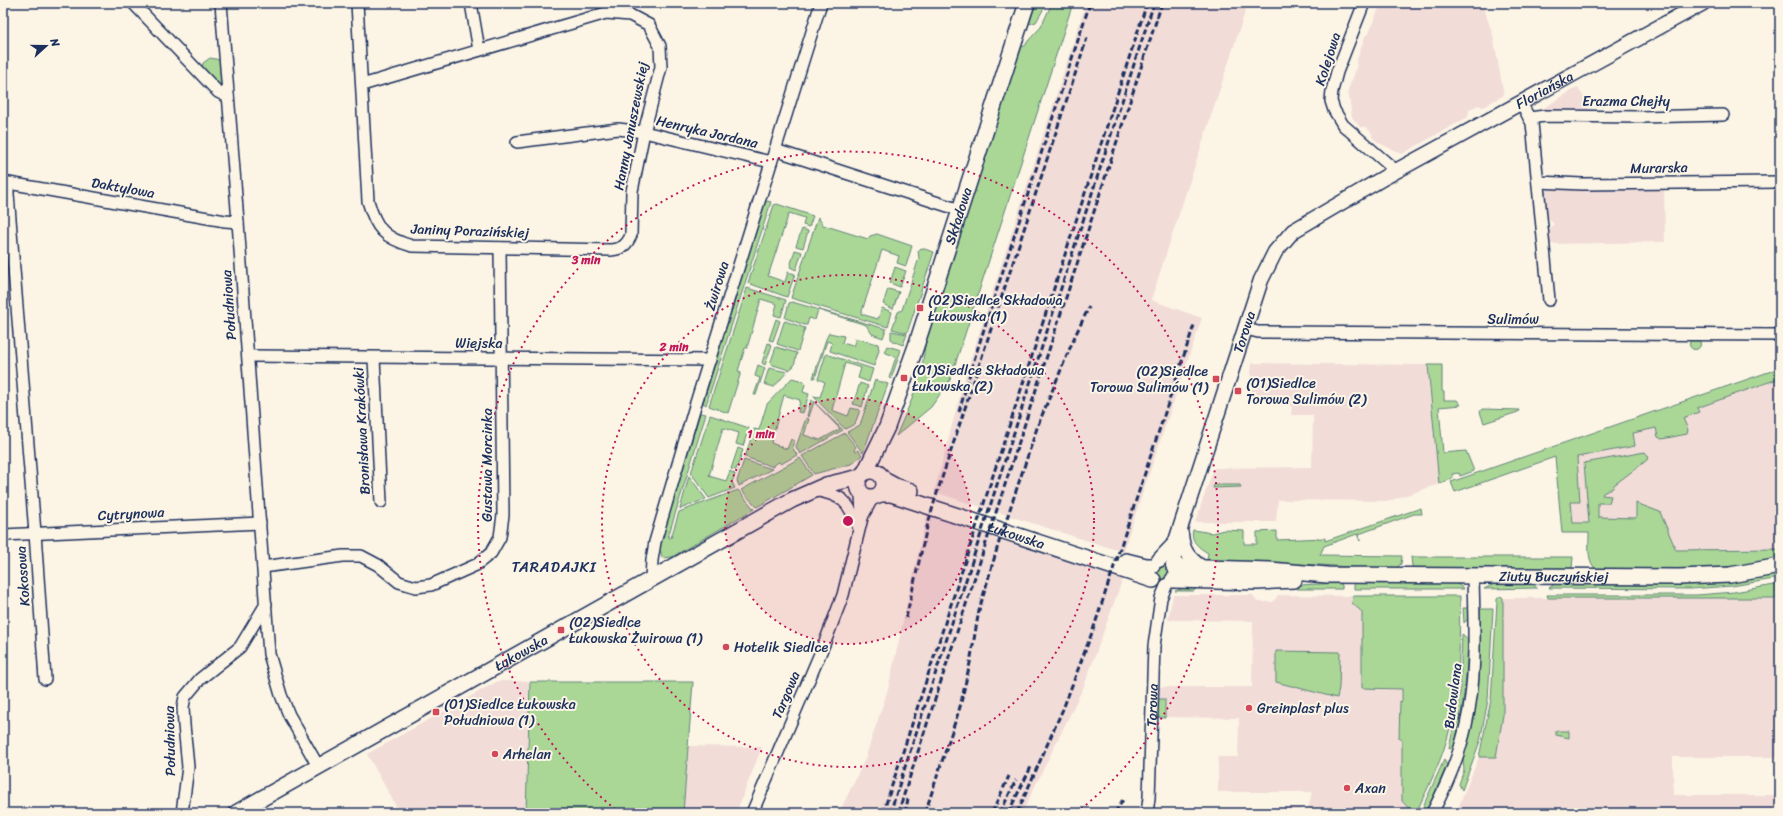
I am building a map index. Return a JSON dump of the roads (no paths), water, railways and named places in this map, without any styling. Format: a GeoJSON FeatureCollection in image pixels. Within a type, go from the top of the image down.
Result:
{"type":"FeatureCollection","features":[{"type":"Feature","properties":{"kind":"main road","name":"Składowa"},"geometry":{"type":"LineString","coordinates":[[870,484],[887,427],[960,210],[1027,3]]}},
{"type":"Feature","properties":{"kind":"main road","name":"Łukowska"},"geometry":{"type":"LineString","coordinates":[[236,813],[651,581],[792,500],[829,484],[870,484],[894,486],[1146,566],[1163,576]]}},
{"type":"Feature","properties":{"kind":"main road","name":"Ziuty Buczyńskiej"},"geometry":{"type":"LineString","coordinates":[[1163,576],[1201,567],[1270,570],[1327,575],[1473,577],[1713,577],[1747,573],[1780,566]]}},
{"type":"Feature","properties":{"kind":"main road","name":"Ziuty Buczyńskiej"},"geometry":{"type":"LineString","coordinates":[[1163,576],[1257,582],[1293,580],[1327,575]]}},
{"type":"Feature","properties":{"kind":"street"},"geometry":{"type":"LineString","coordinates":[[133,3],[218,92],[228,98]]}},
{"type":"Feature","properties":{"kind":"street","name":"Południowa"},"geometry":{"type":"LineString","coordinates":[[221,3],[269,654],[281,695],[289,715],[318,766]]}},
{"type":"Feature","properties":{"kind":"street","name":"Janiny Porazińskiej"},"geometry":{"type":"LineString","coordinates":[[357,3],[368,201],[373,219],[385,234],[399,242],[412,246],[611,250],[624,246]]}},
{"type":"Feature","properties":{"kind":"street"},"geometry":{"type":"LineString","coordinates":[[471,3],[479,50]]}},
{"type":"Feature","properties":{"kind":"street","name":"Żwirowa"},"geometry":{"type":"LineString","coordinates":[[651,581],[655,542],[774,150],[821,3]]}},
{"type":"Feature","properties":{"kind":"street","name":"Kolejowa"},"geometry":{"type":"LineString","coordinates":[[1364,3],[1337,72],[1331,101],[1334,110],[1343,124],[1391,174]]}},
{"type":"Feature","properties":{"kind":"street","name":"Floriańska"},"geometry":{"type":"LineString","coordinates":[[1391,174],[1703,3]]}},
{"type":"Feature","properties":{"kind":"street","name":"Hanny Januszewskiej"},"geometry":{"type":"LineString","coordinates":[[362,85],[606,13],[630,15],[649,25],[660,46],[661,67],[644,132],[632,191],[631,235],[624,246]]}},
{"type":"Feature","properties":{"kind":"street"},"geometry":{"type":"LineString","coordinates":[[1521,103],[1532,123],[1549,300]]}},
{"type":"Feature","properties":{"kind":"street","name":"Erazma Chejły"},"geometry":{"type":"LineString","coordinates":[[1529,118],[1546,116],[1640,117],[1723,115]]}},
{"type":"Feature","properties":{"kind":"street","name":"Henryka Jordana"},"geometry":{"type":"LineString","coordinates":[[517,142],[618,129],[644,132],[771,162]]}},
{"type":"Feature","properties":{"kind":"street"},"geometry":{"type":"LineString","coordinates":[[774,150],[960,210]]}},
{"type":"Feature","properties":{"kind":"street","name":"Torowa"},"geometry":{"type":"LineString","coordinates":[[1147,813],[1149,798],[1154,646],[1163,576],[1178,535],[1262,280],[1274,252],[1293,231],[1391,174]]}},
{"type":"Feature","properties":{"kind":"street","name":"Daktylowa"},"geometry":{"type":"LineString","coordinates":[[6,182],[225,221],[238,222]]}},
{"type":"Feature","properties":{"kind":"street","name":"Kokosowa"},"geometry":{"type":"LineString","coordinates":[[6,182],[35,534],[45,680]]}},
{"type":"Feature","properties":{"kind":"street","name":"Murarska"},"geometry":{"type":"LineString","coordinates":[[1538,182],[1582,184],[1780,182]]}},
{"type":"Feature","properties":{"kind":"street","name":"Gustawa Morcinka"},"geometry":{"type":"LineString","coordinates":[[263,567],[343,556],[361,556],[378,564],[399,582],[416,587],[431,585],[476,565],[491,553],[500,536],[503,515],[500,248]]}},
{"type":"Feature","properties":{"kind":"street","name":"Sulimów"},"geometry":{"type":"LineString","coordinates":[[1246,329],[1258,332],[1780,335]]}},
{"type":"Feature","properties":{"kind":"street","name":"Wiejska"},"geometry":{"type":"LineString","coordinates":[[248,356],[710,360]]}},
{"type":"Feature","properties":{"kind":"street","name":"Bronisława Krakówki"},"geometry":{"type":"LineString","coordinates":[[374,358],[381,502]]}},
{"type":"Feature","properties":{"kind":"street","name":"Targowa"},"geometry":{"type":"LineString","coordinates":[[752,813],[825,642],[843,595],[870,484]]}},
{"type":"Feature","properties":{"kind":"street"},"geometry":{"type":"LineString","coordinates":[[813,490],[831,493],[841,499],[861,523]]}},
{"type":"Feature","properties":{"kind":"street","name":"Cytrynowa"},"geometry":{"type":"LineString","coordinates":[[3,535],[260,523]]}},
{"type":"Feature","properties":{"kind":"street"},"geometry":{"type":"LineString","coordinates":[[1178,535],[1189,558],[1201,567]]}},
{"type":"Feature","properties":{"kind":"street","name":"Budowlana"},"geometry":{"type":"LineString","coordinates":[[1432,813],[1452,772],[1466,724],[1473,670],[1473,577]]}},
{"type":"Feature","properties":{"kind":"street","name":"Południowa"},"geometry":{"type":"LineString","coordinates":[[182,813],[188,767],[183,707],[185,697],[200,679],[240,647],[266,604]]}},
{"type":"Feature","properties":{"kind":"railway"},"geometry":{"type":"LineString","coordinates":[[959,412],[973,363],[1090,3]]}},
{"type":"Feature","properties":{"kind":"railway"},"geometry":{"type":"LineString","coordinates":[[883,813],[1147,3]]}},
{"type":"Feature","properties":{"kind":"railway"},"geometry":{"type":"LineString","coordinates":[[890,813],[1154,3]]}},
{"type":"Feature","properties":{"kind":"railway"},"geometry":{"type":"LineString","coordinates":[[898,813],[1162,3]]}},
{"type":"Feature","properties":{"kind":"railway"},"geometry":{"type":"LineString","coordinates":[[906,618],[927,527],[937,493],[1087,38]]}},
{"type":"Feature","properties":{"kind":"railway"},"geometry":{"type":"LineString","coordinates":[[925,813],[960,707],[970,663],[979,610],[999,542],[1038,425],[1075,336],[1089,307]]}},
{"type":"Feature","properties":{"kind":"railway"},"geometry":{"type":"LineString","coordinates":[[1017,813],[1063,709],[1093,630],[1194,325]]}},
{"type":"Feature","properties":{"kind":"railway"},"geometry":{"type":"LineString","coordinates":[[1008,813],[1032,765]]}},
{"type":"Feature","properties":{"kind":"railway"},"geometry":{"type":"LineString","coordinates":[[992,813],[1009,776]]}},
{"type":"Feature","properties":{"kind":"railway"},"geometry":{"type":"LineString","coordinates":[[1000,813],[1016,780]]}},
{"type":"Feature","properties":{"kind":"railway"},"geometry":{"type":"LineString","coordinates":[[1115,813],[1124,798]]}},
{"type":"Feature","properties":{"kind":"railway"},"geometry":{"type":"LineString","coordinates":[[905,813],[908,799]]}},
{"type":"Feature","properties":{"kind":"place","name":"(02)Siedlce Składowa Łukowska (1)"},"geometry":{"type":"Point","coordinates":[920,308]}},
{"type":"Feature","properties":{"kind":"place","name":"(01)Siedlce Składowa Łukowska (2)"},"geometry":{"type":"Point","coordinates":[904,378]}},
{"type":"Feature","properties":{"kind":"place","name":"(02)Siedlce Torowa Sulimów (1)"},"geometry":{"type":"Point","coordinates":[1216,379]}},
{"type":"Feature","properties":{"kind":"place","name":"(01)Siedlce Torowa Sulimów (2)"},"geometry":{"type":"Point","coordinates":[1238,391]}},
{"type":"Feature","properties":{"kind":"place","name":"(02)Siedlce Łukowska Żwirowa (1)"},"geometry":{"type":"Point","coordinates":[561,630]}},
{"type":"Feature","properties":{"kind":"place","name":"Hotelik Siedlce"},"geometry":{"type":"Point","coordinates":[726,647]}},
{"type":"Feature","properties":{"kind":"place","name":"Greinplast plus"},"geometry":{"type":"Point","coordinates":[1249,708]}},
{"type":"Feature","properties":{"kind":"place","name":"(01)Siedlce Łukowska Południowa (1)"},"geometry":{"type":"Point","coordinates":[436,712]}},
{"type":"Feature","properties":{"kind":"place","name":"Arhelan"},"geometry":{"type":"Point","coordinates":[495,754]}},
{"type":"Feature","properties":{"kind":"place","name":"Axan"},"geometry":{"type":"Point","coordinates":[1347,788]}},
{"type":"Feature","properties":{"kind":"district","name":"TARADAJKI"},"geometry":{"type":"Point","coordinates":[554,567]}}]}
